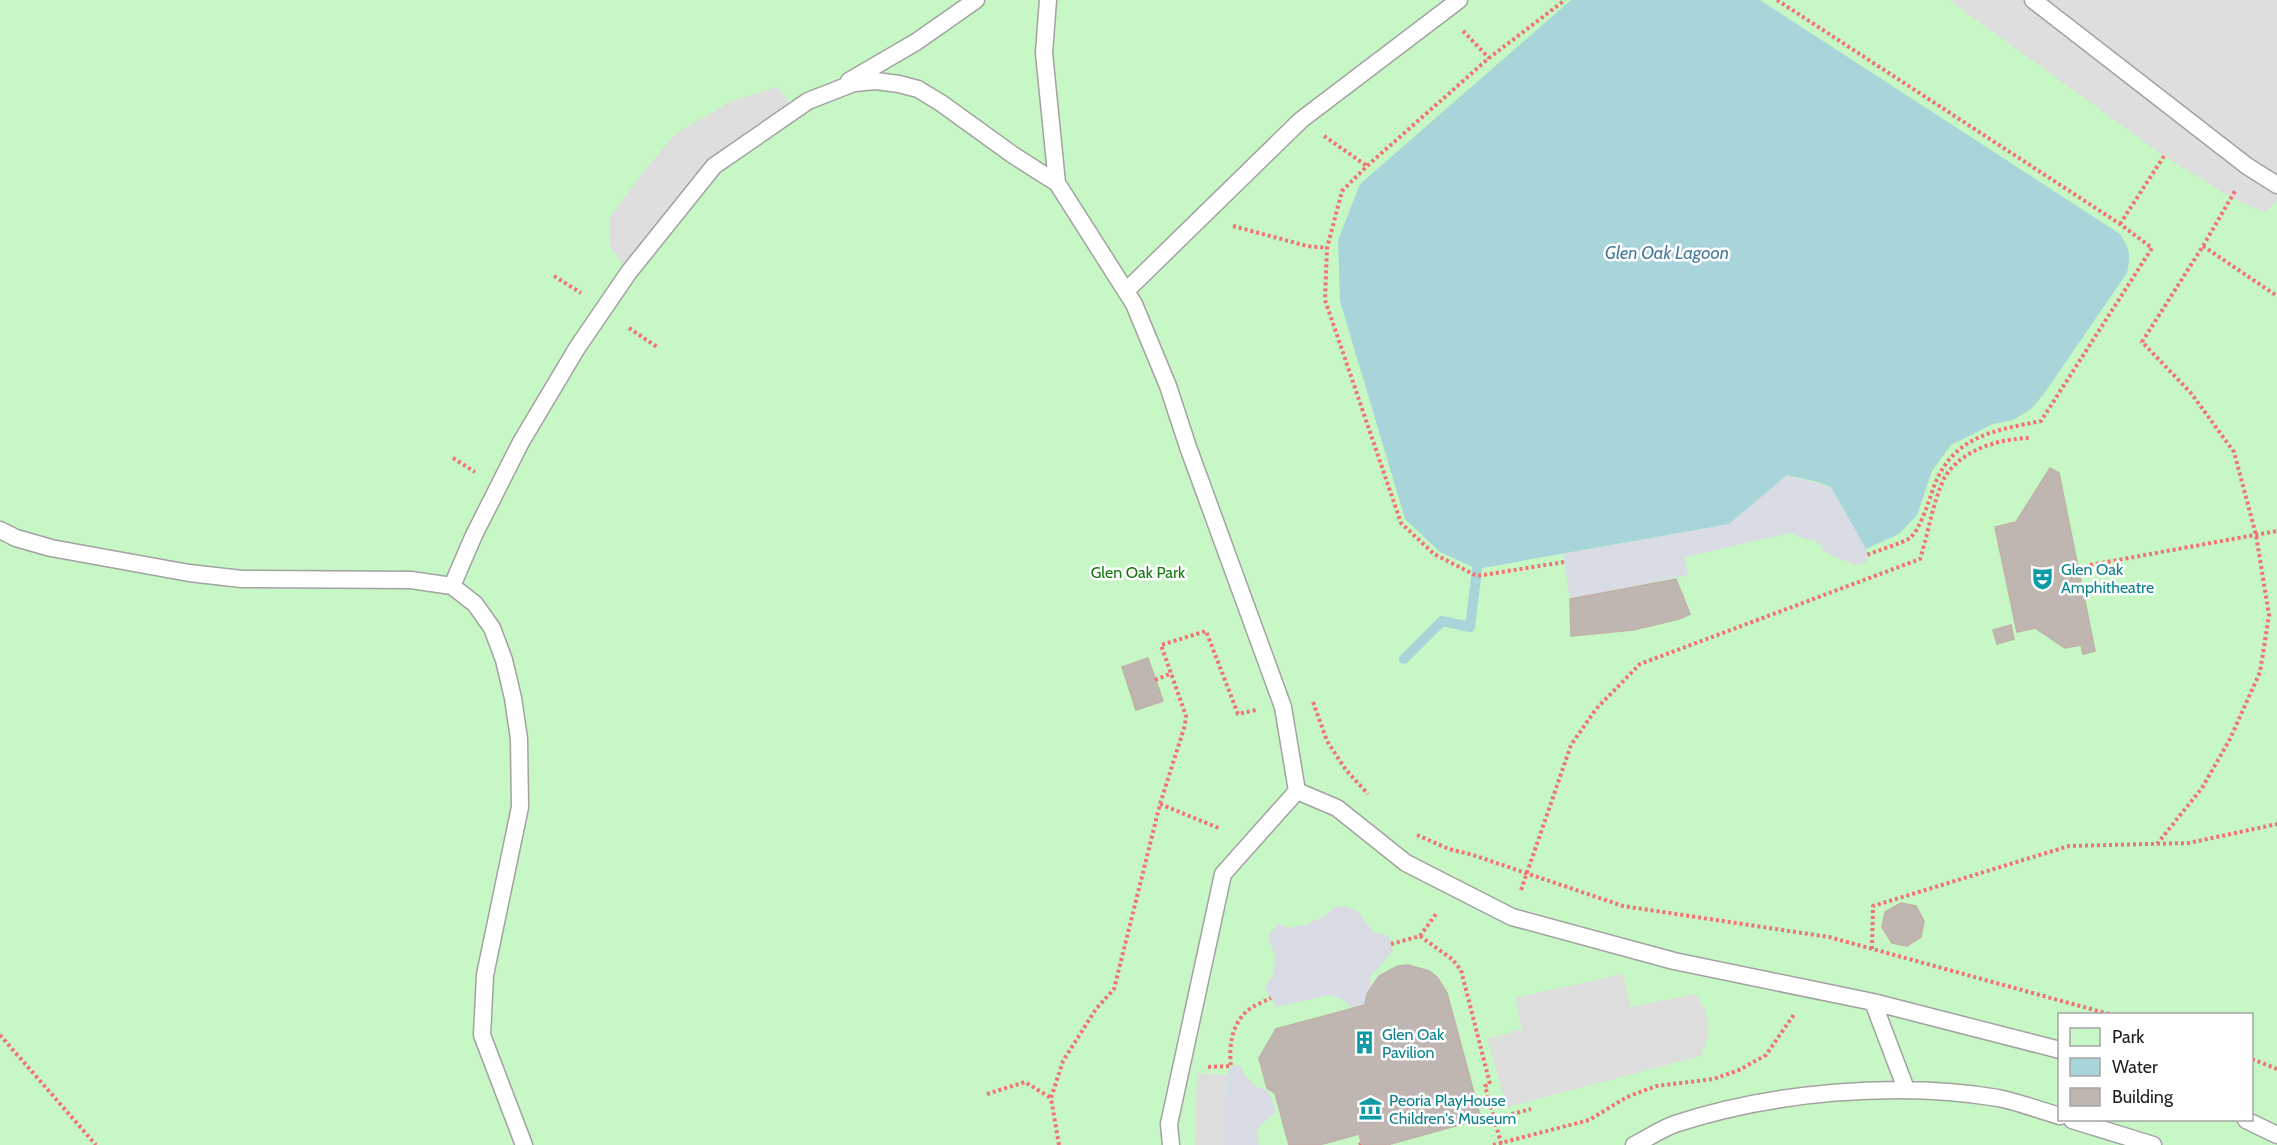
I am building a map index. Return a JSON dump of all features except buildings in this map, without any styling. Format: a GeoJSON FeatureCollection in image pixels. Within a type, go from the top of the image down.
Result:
{"type":"FeatureCollection","features":[{"type":"Feature","properties":{"kind":"lane"},"geometry":{"type":"LineString","coordinates":[[452,586],[474,535],[521,442],[577,348],[629,272],[714,166],[794,109],[916,42],[976,0]]}},
{"type":"Feature","properties":{"kind":"lane"},"geometry":{"type":"LineString","coordinates":[[1048,0],[1044,53],[1057,183]]}},
{"type":"Feature","properties":{"kind":"lane"},"geometry":{"type":"LineString","coordinates":[[1126,291],[1301,120],[1459,0]]}},
{"type":"Feature","properties":{"kind":"lane"},"geometry":{"type":"LineString","coordinates":[[2033,0],[2247,166],[2277,185]]}},
{"type":"Feature","properties":{"kind":"lane"},"geometry":{"type":"LineString","coordinates":[[832,90],[854,83],[876,81],[918,89],[1012,155],[1057,183],[1126,291],[1140,318],[1168,386],[1283,707],[1298,791]]}},
{"type":"Feature","properties":{"kind":"lane"},"geometry":{"type":"LineString","coordinates":[[0,530],[16,538],[51,548],[189,573],[242,579],[411,580],[452,586],[475,604],[492,628],[504,660],[519,739],[520,807],[485,975],[482,1035],[524,1145]]}},
{"type":"Feature","properties":{"kind":"lane"},"geometry":{"type":"LineString","coordinates":[[1298,791],[1337,808],[1406,863],[1512,917],[1674,961],[1873,1002],[2058,1049]]}},
{"type":"Feature","properties":{"kind":"lane"},"geometry":{"type":"LineString","coordinates":[[1171,1145],[1168,1124],[1223,874],[1298,791]]}},
{"type":"Feature","properties":{"kind":"lane"},"geometry":{"type":"LineString","coordinates":[[1873,1002],[1906,1089]]}},
{"type":"Feature","properties":{"kind":"lane"},"geometry":{"type":"LineString","coordinates":[[1634,1145],[1674,1125],[1755,1104],[1826,1094],[1906,1089],[1999,1098],[2058,1115]]}},
{"type":"Feature","properties":{"kind":"lane"},"geometry":{"type":"LineString","coordinates":[[2078,1121],[2153,1145]]}},
{"type":"Feature","properties":{"kind":"lane"},"geometry":{"type":"LineString","coordinates":[[2250,1121],[2277,1135]]}},
{"type":"Feature","properties":{"kind":"path"},"geometry":{"type":"LineString","coordinates":[[1564,562],[1476,576],[1434,554],[1401,523],[1325,300],[1327,248],[1342,191],[1489,58],[1566,0]]}},
{"type":"Feature","properties":{"kind":"path"},"geometry":{"type":"LineString","coordinates":[[1777,0],[2120,224],[2152,248],[2041,421],[1995,430],[1959,449],[1943,465],[1926,511],[1910,538],[1867,555]]}},
{"type":"Feature","properties":{"kind":"path"},"geometry":{"type":"LineString","coordinates":[[1444,10],[1489,58]]}},
{"type":"Feature","properties":{"kind":"path"},"geometry":{"type":"LineString","coordinates":[[1301,120],[1367,166]]}},
{"type":"Feature","properties":{"kind":"path"},"geometry":{"type":"LineString","coordinates":[[2120,224],[2164,156]]}},
{"type":"Feature","properties":{"kind":"path"},"geometry":{"type":"LineString","coordinates":[[2157,844],[2202,788],[2230,739],[2260,672],[2269,615],[2256,535],[2234,452],[2191,393],[2142,342],[2232,198],[2247,166]]}},
{"type":"Feature","properties":{"kind":"path"},"geometry":{"type":"LineString","coordinates":[[1249,232],[1307,246],[1327,248]]}},
{"type":"Feature","properties":{"kind":"path"},"geometry":{"type":"LineString","coordinates":[[2203,246],[2277,296]]}},
{"type":"Feature","properties":{"kind":"path"},"geometry":{"type":"LineString","coordinates":[[554,276],[581,293]]}},
{"type":"Feature","properties":{"kind":"path"},"geometry":{"type":"LineString","coordinates":[[629,328],[657,347]]}},
{"type":"Feature","properties":{"kind":"path"},"geometry":{"type":"LineString","coordinates":[[1526,874],[1571,745],[1596,709],[1640,664],[1920,559],[1943,482],[1953,465],[1988,444],[2009,438],[2029,438]]}},
{"type":"Feature","properties":{"kind":"path"},"geometry":{"type":"LineString","coordinates":[[2090,565],[2277,531]]}},
{"type":"Feature","properties":{"kind":"path"},"geometry":{"type":"LineString","coordinates":[[1059,1145],[1051,1098],[1062,1061],[1096,1009],[1114,989],[1160,804],[1185,725],[1186,716],[1161,645],[1206,632],[1238,714],[1259,710]]}},
{"type":"Feature","properties":{"kind":"path"},"geometry":{"type":"LineString","coordinates":[[1155,680],[1172,673]]}},
{"type":"Feature","properties":{"kind":"path"},"geometry":{"type":"LineString","coordinates":[[1313,702],[1327,741],[1346,770],[1371,797]]}},
{"type":"Feature","properties":{"kind":"path"},"geometry":{"type":"LineString","coordinates":[[1160,804],[1221,829]]}},
{"type":"Feature","properties":{"kind":"path"},"geometry":{"type":"LineString","coordinates":[[1872,948],[1873,906],[2069,846],[2189,843],[2277,824]]}},
{"type":"Feature","properties":{"kind":"path"},"geometry":{"type":"LineString","coordinates":[[1409,828],[1416,834],[1449,849],[1623,906],[1829,937],[2105,1013]]}},
{"type":"Feature","properties":{"kind":"path"},"geometry":{"type":"LineString","coordinates":[[1391,944],[1420,936],[1436,914]]}},
{"type":"Feature","properties":{"kind":"path"},"geometry":{"type":"LineString","coordinates":[[1420,936],[1452,959],[1461,970],[1490,1084],[1485,1086],[1501,1143]]}},
{"type":"Feature","properties":{"kind":"path"},"geometry":{"type":"LineString","coordinates":[[1200,1068],[1231,1066],[1233,1031],[1246,1012],[1271,998]]}},
{"type":"Feature","properties":{"kind":"path"},"geometry":{"type":"LineString","coordinates":[[1493,1145],[1590,1120],[1627,1097],[1656,1086],[1713,1079],[1739,1071],[1766,1055],[1796,1012]]}},
{"type":"Feature","properties":{"kind":"path"},"geometry":{"type":"LineString","coordinates":[[0,1035],[96,1145]]}},
{"type":"Feature","properties":{"kind":"path"},"geometry":{"type":"LineString","coordinates":[[2253,1059],[2277,1069]]}},
{"type":"Feature","properties":{"kind":"path"},"geometry":{"type":"LineString","coordinates":[[987,1094],[1025,1082],[1051,1098]]}},
{"type":"Feature","properties":{"kind":"path"},"geometry":{"type":"LineString","coordinates":[[1494,1119],[1531,1109]]}},
{"type":"Feature","properties":{"kind":"green space","name":"Glen Oak Park"},"geometry":{"type":"Polygon","coordinates":[[[0,0],[2277,0],[2277,1145],[0,1145],[0,0]]]}},
{"type":"Feature","properties":{"kind":"shaded area"},"geometry":{"type":"Polygon","coordinates":[[[1949,0],[2277,0],[2277,199],[2266,213],[2232,198],[2164,156],[1949,0]]]}},
{"type":"Feature","properties":{"kind":"shaded area"},"geometry":{"type":"Polygon","coordinates":[[[778,87],[794,109],[714,166],[629,272],[610,247],[609,218],[649,165],[678,132],[732,101],[778,87]]]}},
{"type":"Feature","properties":{"kind":"shaded area"},"geometry":{"type":"Polygon","coordinates":[[[1787,475],[1831,487],[1866,549],[1868,561],[1856,565],[1822,550],[1823,547],[1813,539],[1811,541],[1790,533],[1685,557],[1688,575],[1570,599],[1563,554],[1729,524],[1787,475]]]}},
{"type":"Feature","properties":{"kind":"shaded area"},"geometry":{"type":"Polygon","coordinates":[[[1345,906],[1358,911],[1373,932],[1389,936],[1393,951],[1370,977],[1371,985],[1365,1005],[1352,1008],[1342,999],[1329,995],[1276,1007],[1265,988],[1272,976],[1276,958],[1268,937],[1277,924],[1289,928],[1308,924],[1335,907],[1345,906]]]}},
{"type":"Feature","properties":{"kind":"shaded area"},"geometry":{"type":"Polygon","coordinates":[[[1623,974],[1631,1007],[1695,994],[1703,1006],[1709,1024],[1707,1040],[1701,1056],[1507,1107],[1487,1039],[1522,1029],[1515,998],[1623,974]]]}},
{"type":"Feature","properties":{"kind":"shaded area"},"geometry":{"type":"Polygon","coordinates":[[[1240,1065],[1246,1077],[1255,1086],[1269,1092],[1276,1112],[1257,1129],[1259,1145],[1224,1145],[1227,1075],[1231,1066],[1240,1065]]]}},
{"type":"Feature","properties":{"kind":"shaded area"},"geometry":{"type":"Polygon","coordinates":[[[1197,1073],[1227,1075],[1224,1145],[1195,1145],[1197,1073]]]}},
{"type":"Feature","properties":{"kind":"water","name":"Glen Oak Lagoon"},"geometry":{"type":"Polygon","coordinates":[[[1571,0],[1760,0],[2120,234],[2129,253],[2127,273],[2043,395],[2031,409],[2013,420],[1993,424],[1951,445],[1932,471],[1917,515],[1899,534],[1866,549],[1831,487],[1787,475],[1729,524],[1477,569],[1440,552],[1405,519],[1340,301],[1338,240],[1360,184],[1571,0]]]}},
{"type":"Feature","properties":{"kind":"waterway"},"geometry":{"type":"LineString","coordinates":[[1404,659],[1442,621],[1470,627],[1477,569]]}},
{"type":"Feature","properties":{"kind":"place","name":"Glen Oak Amphitheatre"},"geometry":{"type":"Point","coordinates":[2043,578]}},
{"type":"Feature","properties":{"kind":"place","name":"Glen Oak Pavilion"},"geometry":{"type":"Point","coordinates":[1364,1043]}},
{"type":"Feature","properties":{"kind":"place","name":"Peoria PlayHouse Children's Museum"},"geometry":{"type":"Point","coordinates":[1371,1109]}}]}
